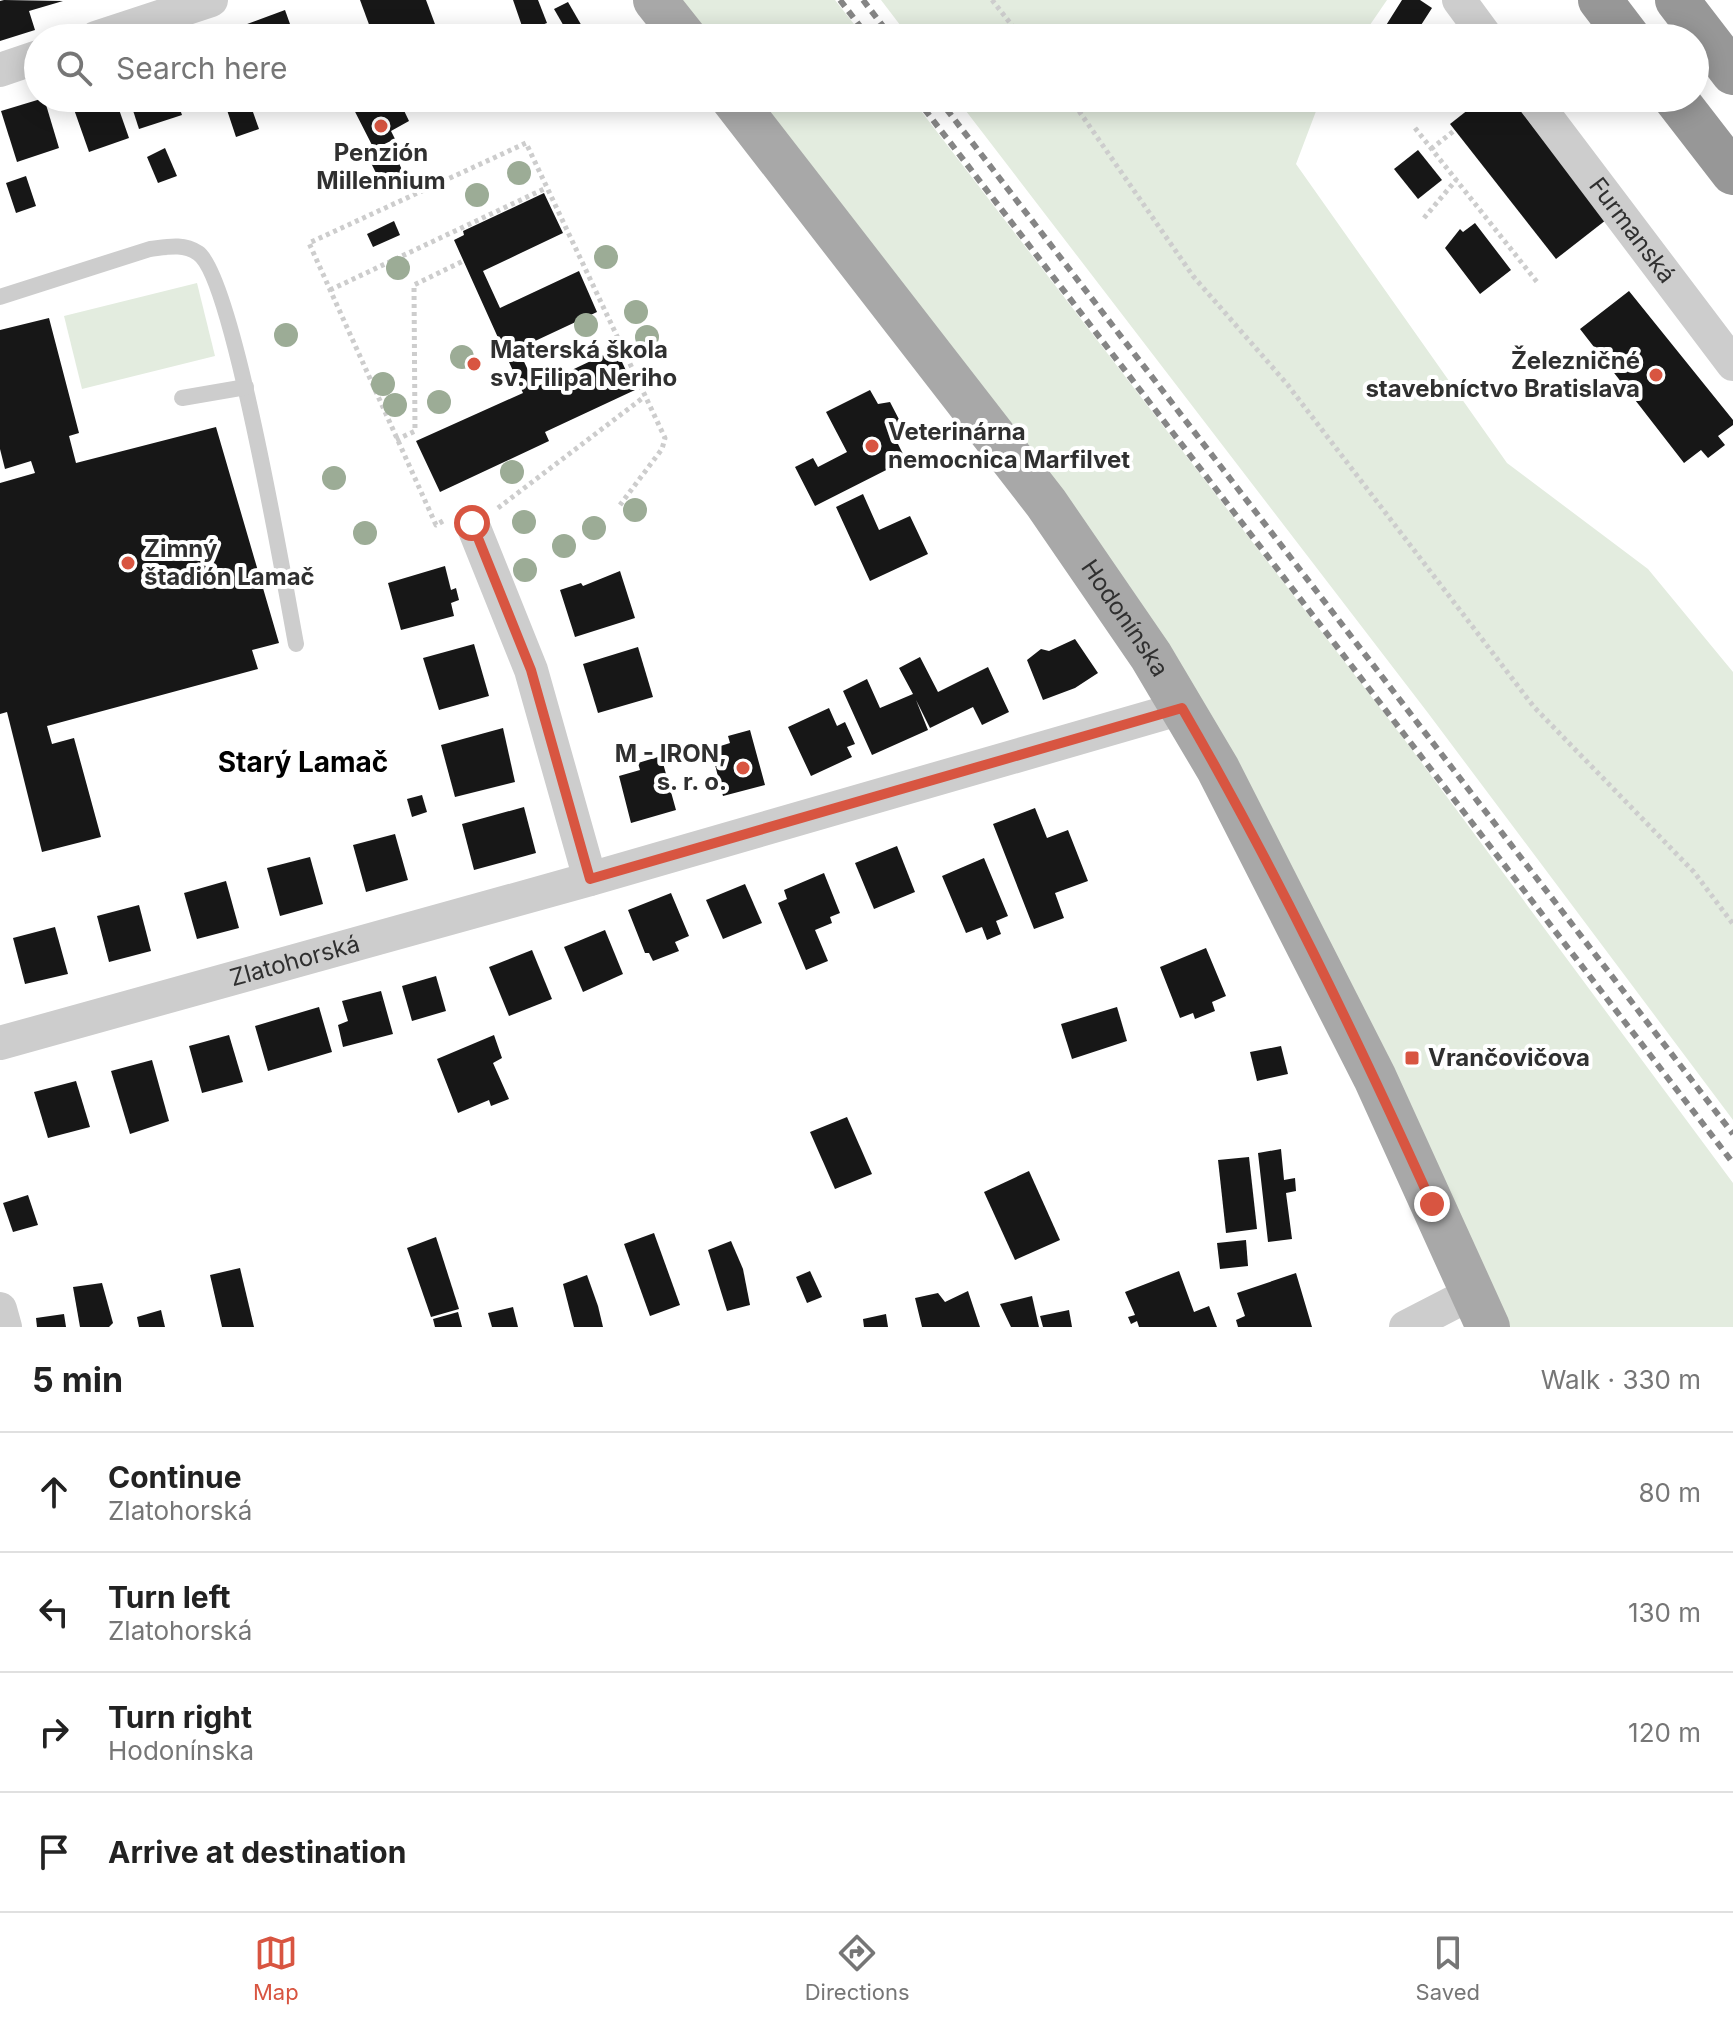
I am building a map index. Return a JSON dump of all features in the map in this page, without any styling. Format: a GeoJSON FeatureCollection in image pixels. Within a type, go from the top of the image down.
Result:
{"type":"FeatureCollection","features":[{"type":"Feature","properties":{"kind":"highway"},"geometry":{"type":"LineString","coordinates":[[1600,0],[1618,24]]}},
{"type":"Feature","properties":{"kind":"highway"},"geometry":{"type":"LineString","coordinates":[[1677,0],[1695,24]]}},
{"type":"Feature","properties":{"kind":"highway"},"geometry":{"type":"LineString","coordinates":[[1709,42],[1733,73]]}},
{"type":"Feature","properties":{"kind":"highway"},"geometry":{"type":"LineString","coordinates":[[1686,112],[1733,173]]}},
{"type":"Feature","properties":{"kind":"main road"},"geometry":{"type":"LineString","coordinates":[[655,0],[674,24]]}},
{"type":"Feature","properties":{"kind":"main road","name":"Hodonínska"},"geometry":{"type":"LineString","coordinates":[[743,112],[1046,503],[1108,592],[1182,708],[1249,828],[1375,1078],[1480,1310]]}},
{"type":"Feature","properties":{"kind":"street"},"geometry":{"type":"LineString","coordinates":[[138,24],[211,0]]}},
{"type":"Feature","properties":{"kind":"street"},"geometry":{"type":"LineString","coordinates":[[1459,0],[1477,24]]}},
{"type":"Feature","properties":{"kind":"street"},"geometry":{"type":"LineString","coordinates":[[0,70],[24,62]]}},
{"type":"Feature","properties":{"kind":"street","name":"Furmanská"},"geometry":{"type":"LineString","coordinates":[[1543,112],[1733,364]]}},
{"type":"Feature","properties":{"kind":"street"},"geometry":{"type":"LineString","coordinates":[[472,517],[531,670],[590,879]]}},
{"type":"Feature","properties":{"kind":"street","name":"Zlatohorská"},"geometry":{"type":"LineString","coordinates":[[0,1043],[590,879],[1182,708]]}},
{"type":"Feature","properties":{"kind":"street"},"geometry":{"type":"LineString","coordinates":[[0,1309],[5,1327]]}},
{"type":"Feature","properties":{"kind":"street"},"geometry":{"type":"LineString","coordinates":[[1406,1327],[1480,1310]]}},
{"type":"Feature","properties":{"kind":"lane"},"geometry":{"type":"LineString","coordinates":[[0,297],[150,249],[175,245],[199,254],[214,275],[246,387],[296,644]]}},
{"type":"Feature","properties":{"kind":"lane"},"geometry":{"type":"LineString","coordinates":[[182,398],[246,387]]}},
{"type":"Feature","properties":{"kind":"path"},"geometry":{"type":"LineString","coordinates":[[992,0],[1011,24]]}},
{"type":"Feature","properties":{"kind":"path"},"geometry":{"type":"LineString","coordinates":[[1080,112],[1193,276],[1287,384],[1534,707],[1694,872],[1733,924]]}},
{"type":"Feature","properties":{"kind":"path"},"geometry":{"type":"LineString","coordinates":[[1415,128],[1537,282]]}},
{"type":"Feature","properties":{"kind":"path"},"geometry":{"type":"LineString","coordinates":[[1431,149],[1455,130]]}},
{"type":"Feature","properties":{"kind":"path"},"geometry":{"type":"LineString","coordinates":[[620,505],[662,449],[665,438],[526,143],[309,243],[436,525],[472,517],[644,397]]}},
{"type":"Feature","properties":{"kind":"path"},"geometry":{"type":"LineString","coordinates":[[1424,218],[1456,180]]}},
{"type":"Feature","properties":{"kind":"path"},"geometry":{"type":"LineString","coordinates":[[330,290],[546,188]]}},
{"type":"Feature","properties":{"kind":"path"},"geometry":{"type":"LineString","coordinates":[[396,440],[415,431],[414,285],[463,261]]}},
{"type":"Feature","properties":{"kind":"shaded area"},"geometry":{"type":"Polygon","coordinates":[[[655,0],[835,0],[854,24],[674,24],[655,0]]]}},
{"type":"Feature","properties":{"kind":"shaded area"},"geometry":{"type":"Polygon","coordinates":[[[881,0],[1387,0],[1371,24],[899,24],[881,0]]]}},
{"type":"Feature","properties":{"kind":"shaded area"},"geometry":{"type":"Polygon","coordinates":[[[742,112],[922,112],[1407,743],[1733,1183],[1733,1327],[1488,1327],[1218,769],[742,112]]]}},
{"type":"Feature","properties":{"kind":"shaded area"},"geometry":{"type":"Polygon","coordinates":[[[967,112],[1316,112],[1296,164],[1507,463],[1648,569],[1733,672],[1733,1120],[1428,713],[967,112]]]}},
{"type":"Feature","properties":{"kind":"shaded area"},"geometry":{"type":"Polygon","coordinates":[[[197,283],[215,356],[82,389],[64,316],[197,283]]]}},
{"type":"Feature","properties":{"kind":"building"},"geometry":{"type":"Polygon","coordinates":[[[360,0],[426,0],[435,24],[369,24],[360,0]]]}},
{"type":"Feature","properties":{"kind":"building"},"geometry":{"type":"Polygon","coordinates":[[[513,0],[538,0],[547,23],[521,24],[513,0]]]}},
{"type":"Feature","properties":{"kind":"building"},"geometry":{"type":"Polygon","coordinates":[[[1402,0],[1420,0],[1432,8],[1422,24],[1387,24],[1402,0]]]}},
{"type":"Feature","properties":{"kind":"building"},"geometry":{"type":"Polygon","coordinates":[[[0,1],[63,1],[29,11],[33,24],[24,24],[24,33],[0,41],[0,1]]]}},
{"type":"Feature","properties":{"kind":"building"},"geometry":{"type":"Polygon","coordinates":[[[568,2],[581,24],[563,24],[554,9],[568,2]]]}},
{"type":"Feature","properties":{"kind":"building"},"geometry":{"type":"Polygon","coordinates":[[[285,10],[290,24],[247,24],[285,10]]]}},
{"type":"Feature","properties":{"kind":"building"},"geometry":{"type":"Polygon","coordinates":[[[24,104],[24,112],[48,112],[59,148],[17,162],[1,111],[24,104]]]}},
{"type":"Feature","properties":{"kind":"building"},"geometry":{"type":"Polygon","coordinates":[[[75,112],[120,112],[129,138],[89,152],[75,112]]]}},
{"type":"Feature","properties":{"kind":"building"},"geometry":{"type":"Polygon","coordinates":[[[134,112],[181,112],[182,115],[139,129],[134,112]]]}},
{"type":"Feature","properties":{"kind":"building"},"geometry":{"type":"Polygon","coordinates":[[[228,112],[253,112],[259,129],[236,137],[228,112]]]}},
{"type":"Feature","properties":{"kind":"building","name":"Penzión Millennium"},"geometry":{"type":"Polygon","coordinates":[[[355,112],[405,112],[409,121],[391,131],[395,139],[374,149],[355,112]]]}},
{"type":"Feature","properties":{"kind":"building"},"geometry":{"type":"Polygon","coordinates":[[[1465,112],[1522,112],[1606,220],[1556,259],[1450,124],[1465,112]]]}},
{"type":"Feature","properties":{"kind":"building"},"geometry":{"type":"Polygon","coordinates":[[[165,148],[177,176],[158,183],[147,157],[165,148]]]}},
{"type":"Feature","properties":{"kind":"building"},"geometry":{"type":"Polygon","coordinates":[[[393,150],[403,172],[381,183],[370,161],[393,150]]]}},
{"type":"Feature","properties":{"kind":"building"},"geometry":{"type":"Polygon","coordinates":[[[1418,150],[1442,180],[1418,199],[1394,169],[1418,150]]]}},
{"type":"Feature","properties":{"kind":"building"},"geometry":{"type":"Polygon","coordinates":[[[26,176],[36,206],[16,213],[6,183],[26,176]]]}},
{"type":"Feature","properties":{"kind":"building"},"geometry":{"type":"Polygon","coordinates":[[[544,193],[563,233],[483,271],[500,308],[579,271],[597,312],[518,349],[536,387],[616,349],[635,390],[545,432],[549,441],[440,492],[416,441],[523,393],[454,240],[464,235],[463,231],[544,193]]]}},
{"type":"Feature","properties":{"kind":"building"},"geometry":{"type":"Polygon","coordinates":[[[394,221],[400,235],[373,247],[367,234],[394,221]]]}},
{"type":"Feature","properties":{"kind":"building"},"geometry":{"type":"Polygon","coordinates":[[[1475,223],[1511,270],[1480,294],[1445,248],[1460,229],[1463,232],[1475,223]]]}},
{"type":"Feature","properties":{"kind":"building","name":"Železničné stavebníctvo Bratislava"},"geometry":{"type":"Polygon","coordinates":[[[1629,291],[1733,420],[1733,425],[1718,436],[1725,445],[1708,458],[1701,450],[1684,463],[1580,329],[1629,291]]]}},
{"type":"Feature","properties":{"kind":"building","name":"Zimný štadión Lamač"},"geometry":{"type":"Polygon","coordinates":[[[49,318],[79,433],[69,436],[76,463],[216,427],[279,643],[252,650],[258,669],[47,726],[52,744],[74,738],[101,837],[42,852],[7,712],[0,714],[0,483],[35,473],[31,461],[5,469],[0,449],[0,330],[49,318]]]}},
{"type":"Feature","properties":{"kind":"building","name":"Veterinárna nemocnica Marfilvet"},"geometry":{"type":"Polygon","coordinates":[[[870,390],[878,404],[890,402],[905,431],[896,440],[906,460],[815,506],[795,467],[813,458],[818,467],[847,452],[826,412],[870,390]]]}},
{"type":"Feature","properties":{"kind":"building"},"geometry":{"type":"Polygon","coordinates":[[[863,494],[879,530],[910,516],[928,554],[870,581],[836,507],[863,494]]]}},
{"type":"Feature","properties":{"kind":"building"},"geometry":{"type":"Polygon","coordinates":[[[445,566],[451,590],[456,588],[459,600],[451,603],[454,616],[401,630],[388,583],[445,566]]]}},
{"type":"Feature","properties":{"kind":"building"},"geometry":{"type":"Polygon","coordinates":[[[620,571],[635,618],[575,637],[560,590],[581,583],[583,586],[620,571]]]}},
{"type":"Feature","properties":{"kind":"building"},"geometry":{"type":"Polygon","coordinates":[[[1075,639],[1098,673],[1075,688],[1043,700],[1027,660],[1041,649],[1049,651],[1075,639]]]}},
{"type":"Feature","properties":{"kind":"building"},"geometry":{"type":"Polygon","coordinates":[[[474,644],[489,696],[439,710],[423,658],[474,644]]]}},
{"type":"Feature","properties":{"kind":"building"},"geometry":{"type":"Polygon","coordinates":[[[638,647],[653,697],[598,713],[583,664],[638,647]]]}},
{"type":"Feature","properties":{"kind":"building"},"geometry":{"type":"Polygon","coordinates":[[[920,657],[938,692],[988,667],[1009,712],[982,725],[973,707],[930,728],[916,700],[928,730],[872,755],[843,691],[867,679],[880,708],[913,694],[899,668],[920,657]]]}},
{"type":"Feature","properties":{"kind":"building"},"geometry":{"type":"Polygon","coordinates":[[[829,708],[837,726],[845,722],[855,744],[847,747],[852,757],[811,776],[788,727],[829,708]]]}},
{"type":"Feature","properties":{"kind":"building"},"geometry":{"type":"Polygon","coordinates":[[[503,728],[515,782],[455,797],[441,745],[503,728]]]}},
{"type":"Feature","properties":{"kind":"building"},"geometry":{"type":"Polygon","coordinates":[[[750,730],[765,785],[723,796],[711,749],[730,743],[728,736],[750,730]]]}},
{"type":"Feature","properties":{"kind":"building"},"geometry":{"type":"Polygon","coordinates":[[[661,756],[676,810],[631,823],[619,776],[640,770],[638,763],[661,756]]]}},
{"type":"Feature","properties":{"kind":"building"},"geometry":{"type":"Polygon","coordinates":[[[422,795],[427,812],[412,817],[407,799],[422,795]]]}},
{"type":"Feature","properties":{"kind":"building"},"geometry":{"type":"Polygon","coordinates":[[[524,807],[536,853],[474,870],[462,824],[524,807]]]}},
{"type":"Feature","properties":{"kind":"building"},"geometry":{"type":"Polygon","coordinates":[[[1035,808],[1047,838],[1068,830],[1088,881],[1055,893],[1064,918],[1034,929],[993,824],[1035,808]]]}},
{"type":"Feature","properties":{"kind":"building"},"geometry":{"type":"Polygon","coordinates":[[[395,834],[408,880],[366,892],[353,845],[395,834]]]}},
{"type":"Feature","properties":{"kind":"building"},"geometry":{"type":"Polygon","coordinates":[[[897,846],[915,892],[874,909],[855,863],[897,846]]]}},
{"type":"Feature","properties":{"kind":"building"},"geometry":{"type":"Polygon","coordinates":[[[310,857],[323,904],[280,916],[267,868],[310,857]]]}},
{"type":"Feature","properties":{"kind":"building"},"geometry":{"type":"Polygon","coordinates":[[[984,858],[1008,916],[996,921],[1001,934],[987,940],[982,927],[966,933],[942,876],[984,858]]]}},
{"type":"Feature","properties":{"kind":"building"},"geometry":{"type":"Polygon","coordinates":[[[824,873],[840,913],[830,917],[832,923],[815,930],[828,961],[806,970],[778,903],[787,899],[784,890],[824,873]]]}},
{"type":"Feature","properties":{"kind":"building"},"geometry":{"type":"Polygon","coordinates":[[[226,881],[239,928],[197,939],[184,893],[226,881]]]}},
{"type":"Feature","properties":{"kind":"building"},"geometry":{"type":"Polygon","coordinates":[[[745,884],[762,923],[723,939],[706,900],[745,884]]]}},
{"type":"Feature","properties":{"kind":"building"},"geometry":{"type":"Polygon","coordinates":[[[671,893],[689,936],[675,942],[679,951],[653,961],[649,953],[645,953],[628,910],[671,893]]]}},
{"type":"Feature","properties":{"kind":"building"},"geometry":{"type":"Polygon","coordinates":[[[139,905],[151,951],[109,962],[97,916],[139,905]]]}},
{"type":"Feature","properties":{"kind":"building"},"geometry":{"type":"Polygon","coordinates":[[[55,927],[68,974],[25,984],[13,938],[55,927]]]}},
{"type":"Feature","properties":{"kind":"building"},"geometry":{"type":"Polygon","coordinates":[[[605,930],[623,974],[583,992],[564,947],[605,930]]]}},
{"type":"Feature","properties":{"kind":"building"},"geometry":{"type":"Polygon","coordinates":[[[1206,948],[1226,996],[1212,1002],[1215,1011],[1195,1019],[1193,1013],[1180,1018],[1160,967],[1206,948]]]}},
{"type":"Feature","properties":{"kind":"building"},"geometry":{"type":"Polygon","coordinates":[[[532,950],[552,999],[509,1016],[489,967],[532,950]]]}},
{"type":"Feature","properties":{"kind":"building"},"geometry":{"type":"Polygon","coordinates":[[[436,976],[446,1011],[412,1021],[402,986],[436,976]]]}},
{"type":"Feature","properties":{"kind":"building"},"geometry":{"type":"Polygon","coordinates":[[[381,991],[393,1034],[343,1047],[338,1025],[348,1021],[342,1001],[381,991]]]}},
{"type":"Feature","properties":{"kind":"building"},"geometry":{"type":"Polygon","coordinates":[[[319,1007],[332,1052],[268,1071],[255,1026],[319,1007]]]}},
{"type":"Feature","properties":{"kind":"building"},"geometry":{"type":"Polygon","coordinates":[[[1117,1007],[1127,1041],[1072,1059],[1061,1024],[1117,1007]]]}},
{"type":"Feature","properties":{"kind":"building"},"geometry":{"type":"Polygon","coordinates":[[[229,1035],[243,1082],[202,1093],[189,1046],[229,1035]]]}},
{"type":"Feature","properties":{"kind":"building"},"geometry":{"type":"Polygon","coordinates":[[[494,1035],[502,1058],[493,1063],[509,1099],[491,1106],[489,1100],[458,1113],[437,1059],[494,1035]]]}},
{"type":"Feature","properties":{"kind":"building"},"geometry":{"type":"Polygon","coordinates":[[[1281,1046],[1288,1074],[1257,1081],[1250,1052],[1281,1046]]]}},
{"type":"Feature","properties":{"kind":"building"},"geometry":{"type":"Polygon","coordinates":[[[152,1060],[169,1121],[130,1134],[111,1071],[152,1060]]]}},
{"type":"Feature","properties":{"kind":"building"},"geometry":{"type":"Polygon","coordinates":[[[76,1081],[90,1127],[48,1138],[34,1092],[76,1081]]]}},
{"type":"Feature","properties":{"kind":"building"},"geometry":{"type":"Polygon","coordinates":[[[847,1117],[872,1174],[835,1189],[810,1132],[847,1117]]]}},
{"type":"Feature","properties":{"kind":"building"},"geometry":{"type":"Polygon","coordinates":[[[1281,1149],[1284,1180],[1295,1178],[1296,1191],[1286,1193],[1292,1239],[1268,1242],[1258,1153],[1281,1149]]]}},
{"type":"Feature","properties":{"kind":"building"},"geometry":{"type":"Polygon","coordinates":[[[1249,1157],[1257,1229],[1226,1233],[1218,1160],[1249,1157]]]}},
{"type":"Feature","properties":{"kind":"building"},"geometry":{"type":"Polygon","coordinates":[[[1029,1171],[1060,1240],[1015,1260],[984,1192],[1029,1171]]]}},
{"type":"Feature","properties":{"kind":"building"},"geometry":{"type":"Polygon","coordinates":[[[28,1195],[38,1225],[13,1232],[3,1203],[28,1195]]]}},
{"type":"Feature","properties":{"kind":"building"},"geometry":{"type":"Polygon","coordinates":[[[654,1233],[680,1305],[650,1316],[624,1244],[654,1233]]]}},
{"type":"Feature","properties":{"kind":"building"},"geometry":{"type":"Polygon","coordinates":[[[436,1237],[459,1309],[431,1317],[407,1248],[436,1237]]]}},
{"type":"Feature","properties":{"kind":"building"},"geometry":{"type":"Polygon","coordinates":[[[1246,1240],[1248,1266],[1220,1269],[1217,1243],[1246,1240]]]}},
{"type":"Feature","properties":{"kind":"building"},"geometry":{"type":"Polygon","coordinates":[[[731,1241],[743,1269],[750,1305],[727,1311],[708,1250],[731,1241]]]}},
{"type":"Feature","properties":{"kind":"building"},"geometry":{"type":"Polygon","coordinates":[[[240,1268],[254,1327],[222,1327],[210,1275],[240,1268]]]}},
{"type":"Feature","properties":{"kind":"building"},"geometry":{"type":"Polygon","coordinates":[[[810,1271],[822,1297],[807,1303],[796,1277],[810,1271]]]}},
{"type":"Feature","properties":{"kind":"building"},"geometry":{"type":"Polygon","coordinates":[[[1179,1271],[1194,1312],[1209,1306],[1217,1327],[1139,1327],[1137,1321],[1131,1324],[1128,1317],[1135,1315],[1125,1292],[1179,1271]]]}},
{"type":"Feature","properties":{"kind":"building"},"geometry":{"type":"Polygon","coordinates":[[[1296,1273],[1312,1327],[1238,1327],[1236,1320],[1245,1316],[1237,1293],[1296,1273]]]}},
{"type":"Feature","properties":{"kind":"building"},"geometry":{"type":"Polygon","coordinates":[[[587,1275],[603,1327],[574,1327],[563,1284],[587,1275]]]}},
{"type":"Feature","properties":{"kind":"building"},"geometry":{"type":"Polygon","coordinates":[[[102,1283],[113,1323],[109,1327],[80,1327],[73,1287],[102,1283]]]}},
{"type":"Feature","properties":{"kind":"building"},"geometry":{"type":"Polygon","coordinates":[[[968,1291],[980,1327],[922,1327],[915,1298],[938,1293],[945,1302],[968,1291]]]}},
{"type":"Feature","properties":{"kind":"building"},"geometry":{"type":"Polygon","coordinates":[[[1032,1296],[1039,1327],[1011,1327],[1000,1304],[1032,1296]]]}},
{"type":"Feature","properties":{"kind":"building"},"geometry":{"type":"Polygon","coordinates":[[[513,1307],[518,1327],[492,1327],[488,1313],[513,1307]]]}},
{"type":"Feature","properties":{"kind":"building"},"geometry":{"type":"Polygon","coordinates":[[[161,1310],[165,1327],[139,1327],[137,1317],[161,1310]]]}},
{"type":"Feature","properties":{"kind":"building"},"geometry":{"type":"Polygon","coordinates":[[[1069,1310],[1072,1327],[1043,1327],[1040,1316],[1069,1310]]]}},
{"type":"Feature","properties":{"kind":"building"},"geometry":{"type":"Polygon","coordinates":[[[458,1312],[462,1327],[435,1327],[433,1319],[458,1312]]]}},
{"type":"Feature","properties":{"kind":"building"},"geometry":{"type":"Polygon","coordinates":[[[64,1314],[66,1327],[37,1327],[36,1318],[64,1314]]]}},
{"type":"Feature","properties":{"kind":"building"},"geometry":{"type":"Polygon","coordinates":[[[886,1314],[888,1327],[864,1327],[863,1319],[886,1314]]]}},
{"type":"Feature","properties":{"kind":"railway"},"geometry":{"type":"LineString","coordinates":[[840,0],[858,24]]}},
{"type":"Feature","properties":{"kind":"railway"},"geometry":{"type":"LineString","coordinates":[[863,0],[881,24]]}},
{"type":"Feature","properties":{"kind":"railway"},"geometry":{"type":"LineString","coordinates":[[927,112],[1733,1163]]}},
{"type":"Feature","properties":{"kind":"railway"},"geometry":{"type":"LineString","coordinates":[[949,112],[1733,1134]]}},
{"type":"Feature","properties":{"kind":"place","name":"Penzión Millennium"},"geometry":{"type":"Point","coordinates":[381,126]}},
{"type":"Feature","properties":{"kind":"place","name":"Materská škola sv. Filipa Neriho"},"geometry":{"type":"Point","coordinates":[474,364]}},
{"type":"Feature","properties":{"kind":"place","name":"Železničné stavebníctvo Bratislava"},"geometry":{"type":"Point","coordinates":[1656,375]}},
{"type":"Feature","properties":{"kind":"place","name":"Veterinárna nemocnica Marfilvet"},"geometry":{"type":"Point","coordinates":[872,446]}},
{"type":"Feature","properties":{"kind":"place","name":"Zimný štadión Lamač"},"geometry":{"type":"Point","coordinates":[128,563]}},
{"type":"Feature","properties":{"kind":"place","name":"M - IRON, s. r. o."},"geometry":{"type":"Point","coordinates":[743,768]}},
{"type":"Feature","properties":{"kind":"place","name":"Vrančovičova"},"geometry":{"type":"Point","coordinates":[1412,1058]}},
{"type":"Feature","properties":{"kind":"district","name":"Starý Lamač"},"geometry":{"type":"Point","coordinates":[303,762]}},
{"type":"Feature","properties":{"kind":"route"},"geometry":{"type":"LineString","coordinates":[[472,523],[531,670],[590,879],[1182,708],[1249,828],[1375,1078],[1432,1204]]}}]}
